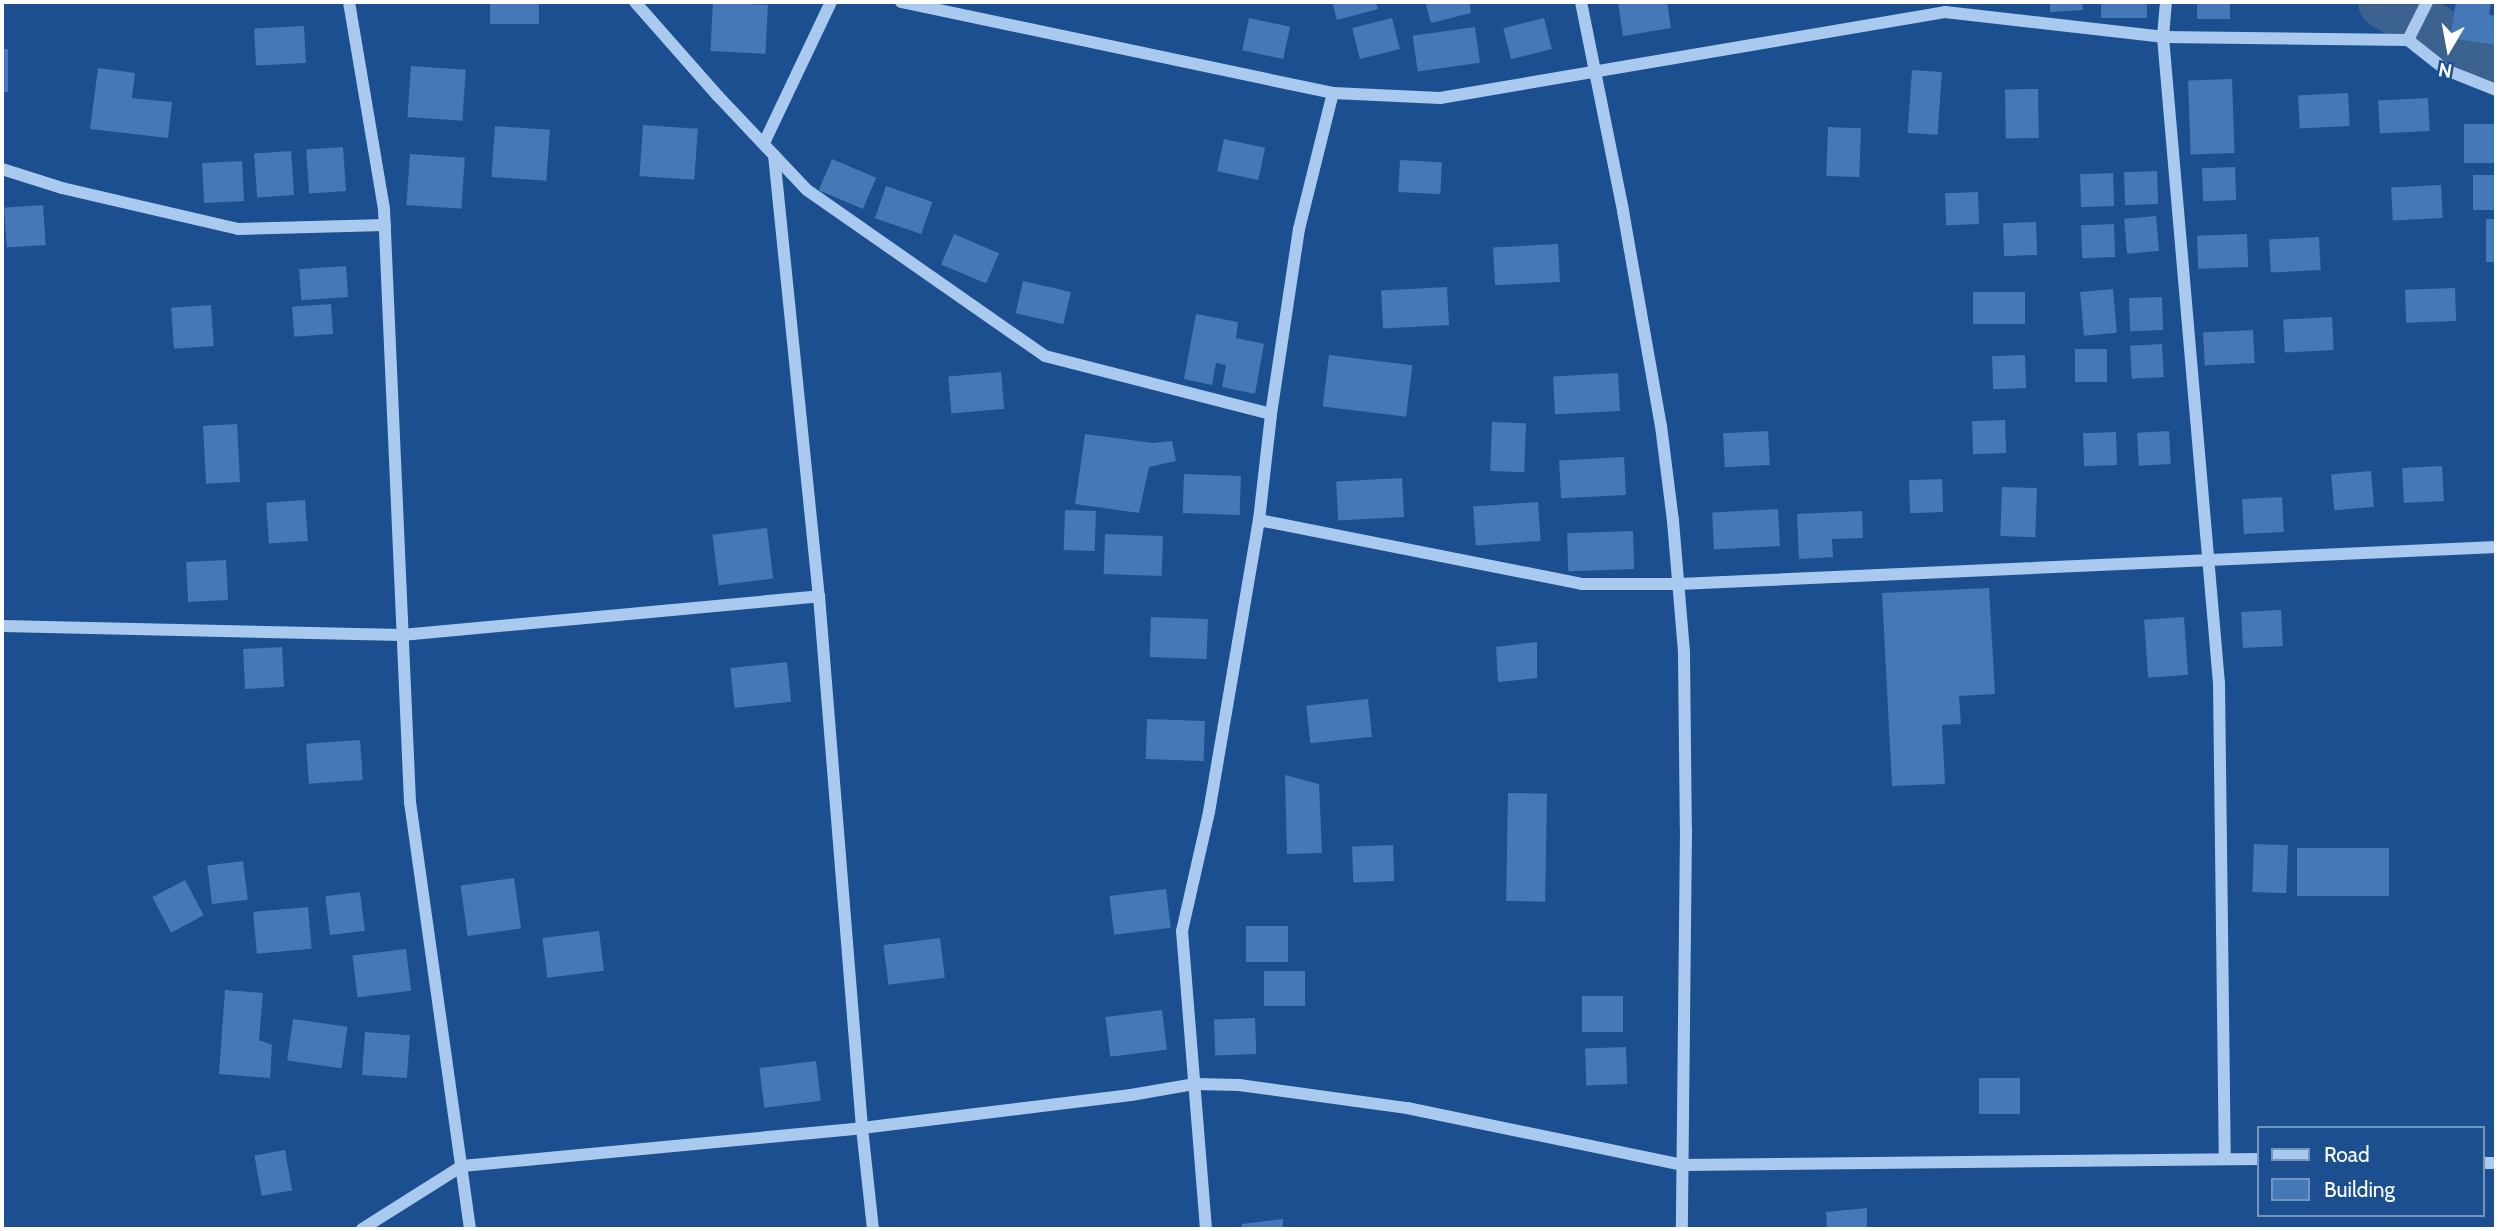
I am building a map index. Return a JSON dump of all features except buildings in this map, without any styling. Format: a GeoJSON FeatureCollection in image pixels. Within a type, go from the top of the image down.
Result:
{"type":"FeatureCollection","features":[{"type":"Feature","properties":{"kind":"street"},"geometry":{"type":"LineString","coordinates":[[349,2],[385,225],[410,802],[470,1229]]}},
{"type":"Feature","properties":{"kind":"street"},"geometry":{"type":"LineString","coordinates":[[635,2],[807,190],[1045,356],[1271,414]]}},
{"type":"Feature","properties":{"kind":"street"},"geometry":{"type":"LineString","coordinates":[[764,143],[831,2]]}},
{"type":"Feature","properties":{"kind":"street"},"geometry":{"type":"LineString","coordinates":[[901,2],[1333,93],[1440,98],[1945,12],[2163,37],[2409,39],[2446,70],[2496,90]]}},
{"type":"Feature","properties":{"kind":"street"},"geometry":{"type":"LineString","coordinates":[[1581,2],[1649,351],[1679,584],[1684,653],[1686,806],[1682,1229]]}},
{"type":"Feature","properties":{"kind":"street"},"geometry":{"type":"LineString","coordinates":[[2166,2],[2163,37],[2219,683],[2225,1159]]}},
{"type":"Feature","properties":{"kind":"street"},"geometry":{"type":"LineString","coordinates":[[2409,39],[2427,2]]}},
{"type":"Feature","properties":{"kind":"street"},"geometry":{"type":"LineString","coordinates":[[1206,1229],[1182,931],[1209,812],[1259,520],[1271,414],[1299,229],[1333,93]]}},
{"type":"Feature","properties":{"kind":"street"},"geometry":{"type":"LineString","coordinates":[[774,155],[819,596],[862,1128],[873,1229]]}},
{"type":"Feature","properties":{"kind":"street"},"geometry":{"type":"LineString","coordinates":[[2,169],[62,188],[238,229],[385,225]]}},
{"type":"Feature","properties":{"kind":"street"},"geometry":{"type":"LineString","coordinates":[[1259,520],[1582,584],[1679,584],[2496,547]]}},
{"type":"Feature","properties":{"kind":"street"},"geometry":{"type":"LineString","coordinates":[[2,626],[402,635],[819,596]]}},
{"type":"Feature","properties":{"kind":"street"},"geometry":{"type":"LineString","coordinates":[[362,1229],[462,1166],[862,1128],[1195,1084],[1239,1085],[1408,1108],[1682,1164],[2256,1159]]}},
{"type":"Feature","properties":{"kind":"waterway"},"geometry":{"type":"LineString","coordinates":[[2385,2],[2496,67]]}}]}
